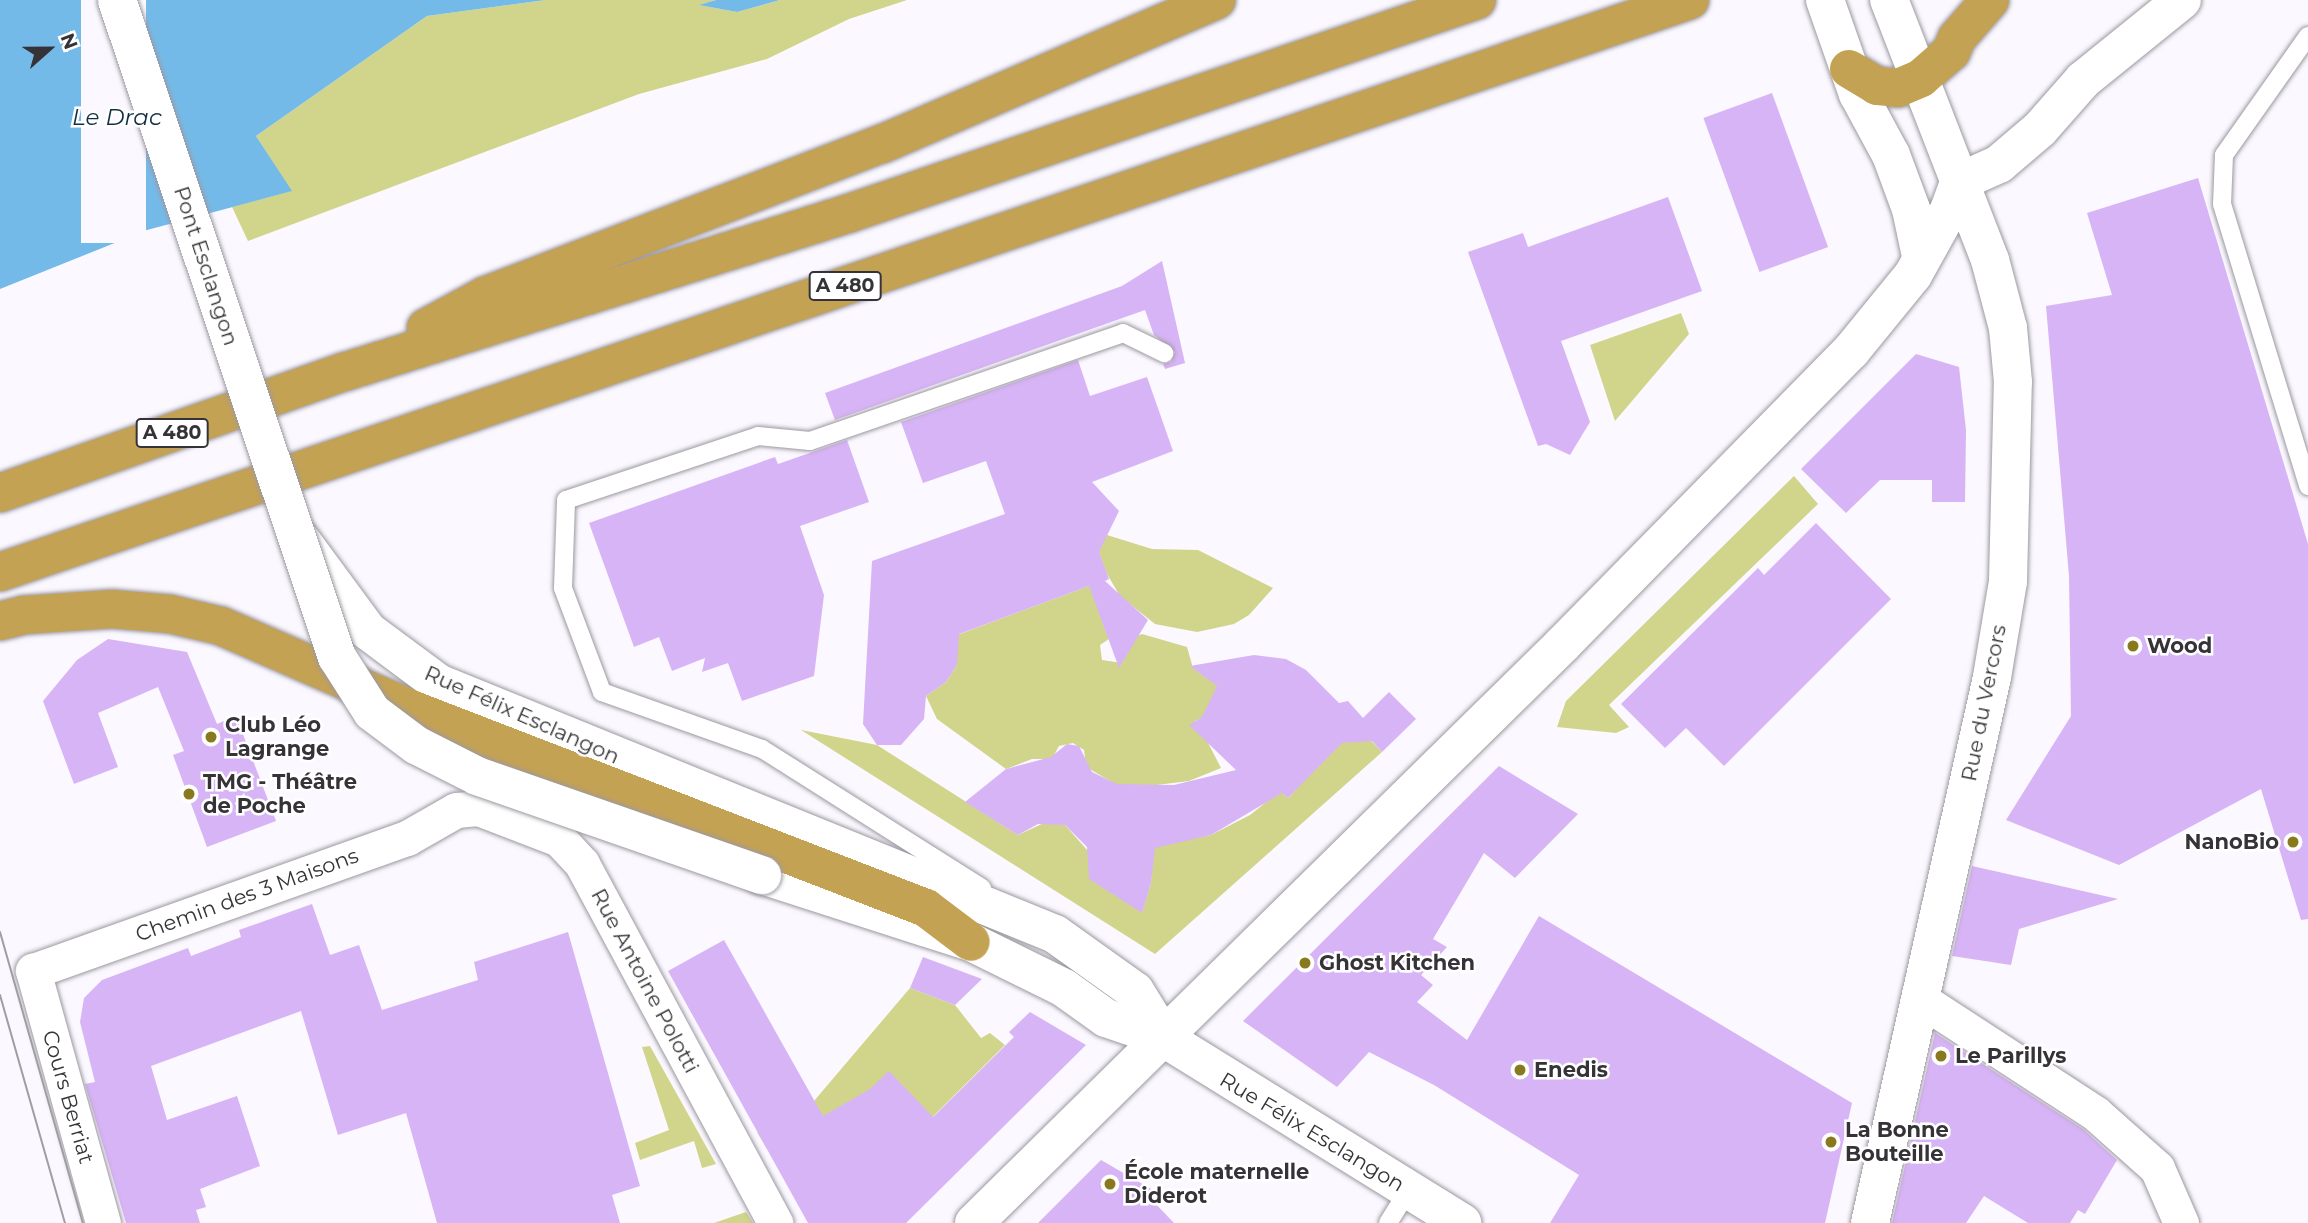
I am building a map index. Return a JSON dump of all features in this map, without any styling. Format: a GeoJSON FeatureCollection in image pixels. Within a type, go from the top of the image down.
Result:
{"type":"FeatureCollection","features":[{"type":"Feature","properties":{"kind":"highway"},"geometry":{"type":"LineString","coordinates":[[344,372],[485,296],[881,144],[1216,0]]}},
{"type":"Feature","properties":{"kind":"highway","name":"A 480"},"geometry":{"type":"LineString","coordinates":[[0,493],[344,372],[847,214],[1477,0]]}},
{"type":"Feature","properties":{"kind":"highway","name":"A 480"},"geometry":{"type":"LineString","coordinates":[[0,572],[1690,0]]}},
{"type":"Feature","properties":{"kind":"highway"},"geometry":{"type":"LineString","coordinates":[[1845,55],[1877,86],[1898,88],[1922,78],[1951,52],[1990,0]]}},
{"type":"Feature","properties":{"kind":"highway"},"geometry":{"type":"LineString","coordinates":[[0,621],[24,615],[112,608],[170,614],[221,626],[411,709],[926,908],[971,942]]}},
{"type":"Feature","properties":{"kind":"street","name":"Pont Esclangon"},"geometry":{"type":"LineString","coordinates":[[117,0],[294,531]]}},
{"type":"Feature","properties":{"kind":"street"},"geometry":{"type":"LineString","coordinates":[[1825,0],[1845,55],[1891,155],[1911,209],[1917,265]]}},
{"type":"Feature","properties":{"kind":"street"},"geometry":{"type":"LineString","coordinates":[[1891,155],[1959,182],[1999,164],[2040,129],[2083,79],[2182,0]]}},
{"type":"Feature","properties":{"kind":"street","name":"Rue du Vercors"},"geometry":{"type":"LineString","coordinates":[[1870,1223],[1992,677],[2008,581],[2012,382],[2008,328],[1990,260],[1922,78],[1893,9]]}},
{"type":"Feature","properties":{"kind":"street"},"geometry":{"type":"LineString","coordinates":[[974,1223],[1164,1038],[1869,331],[1917,265],[1949,210],[1959,182]]}},
{"type":"Feature","properties":{"kind":"street","name":"Rue Félix Esclangon"},"geometry":{"type":"LineString","coordinates":[[294,531],[368,631],[438,683],[1049,931],[1135,991],[1164,1038]]}},
{"type":"Feature","properties":{"kind":"street","name":"Rue Félix Esclangon"},"geometry":{"type":"LineString","coordinates":[[294,531],[337,657],[372,712],[405,737],[477,776],[762,875],[971,942],[1064,988],[1106,1018],[1164,1038],[1462,1223]]}},
{"type":"Feature","properties":{"kind":"street","name":"Rue Antoine Polotti"},"geometry":{"type":"LineString","coordinates":[[456,810],[478,808],[559,839],[582,864],[775,1223]]}},
{"type":"Feature","properties":{"kind":"street","name":"Chemin des 3 Maisons"},"geometry":{"type":"LineString","coordinates":[[33,971],[407,838],[456,810]]}},
{"type":"Feature","properties":{"kind":"street","name":"Cours Berriat"},"geometry":{"type":"LineString","coordinates":[[33,971],[103,1223]]}},
{"type":"Feature","properties":{"kind":"street"},"geometry":{"type":"LineString","coordinates":[[1920,999],[2095,1113],[2157,1168],[2181,1223]]}},
{"type":"Feature","properties":{"kind":"lane"},"geometry":{"type":"LineString","coordinates":[[2308,36],[2224,155],[2222,204],[2308,486]]}},
{"type":"Feature","properties":{"kind":"lane"},"geometry":{"type":"LineString","coordinates":[[1049,931],[762,749],[602,692],[564,588],[566,500],[758,436],[810,441],[1122,332],[1164,353]]}},
{"type":"Feature","properties":{"kind":"lane"},"geometry":{"type":"LineString","coordinates":[[1388,1223],[1409,1190]]}},
{"type":"Feature","properties":{"kind":"green space"},"geometry":{"type":"Polygon","coordinates":[[[546,0],[716,0],[700,5],[737,12],[780,0],[907,0],[849,19],[767,59],[639,94],[248,241],[232,207],[291,191],[256,136],[427,16],[546,0]]]}},
{"type":"Feature","properties":{"kind":"green space"},"geometry":{"type":"Polygon","coordinates":[[[1681,313],[1689,334],[1615,421],[1590,345],[1681,313]]]}},
{"type":"Feature","properties":{"kind":"green space"},"geometry":{"type":"Polygon","coordinates":[[[1794,476],[1818,504],[1609,705],[1629,727],[1616,733],[1557,727],[1566,701],[1794,476]]]}},
{"type":"Feature","properties":{"kind":"green space"},"geometry":{"type":"Polygon","coordinates":[[[1107,535],[1152,549],[1198,550],[1273,588],[1249,615],[1234,624],[1197,632],[1155,624],[1120,596],[1107,574],[1095,543],[1107,535]]]}},
{"type":"Feature","properties":{"kind":"green space"},"geometry":{"type":"Polygon","coordinates":[[[1093,580],[1112,637],[1100,645],[1102,660],[1122,663],[1134,637],[1142,634],[1187,647],[1193,668],[1219,687],[1205,717],[1195,721],[1194,727],[1204,735],[1221,768],[1189,781],[1124,789],[1086,767],[1084,750],[1073,743],[1059,746],[1052,759],[1032,759],[1006,769],[937,719],[926,696],[946,682],[957,665],[957,635],[1089,586],[1093,580]]]}},
{"type":"Feature","properties":{"kind":"green space"},"geometry":{"type":"Polygon","coordinates":[[[1356,725],[1382,752],[1155,954],[801,730],[877,745],[1018,835],[1046,822],[1065,825],[1142,912],[1151,883],[1153,846],[1211,835],[1250,815],[1280,791],[1288,798],[1356,725]]]}},
{"type":"Feature","properties":{"kind":"green space"},"geometry":{"type":"Polygon","coordinates":[[[910,988],[955,1005],[981,1038],[990,1033],[1005,1045],[872,1177],[767,1149],[757,1132],[814,1101],[910,988]]]}},
{"type":"Feature","properties":{"kind":"green space"},"geometry":{"type":"Polygon","coordinates":[[[650,1046],[716,1164],[702,1168],[694,1141],[640,1160],[635,1143],[669,1130],[642,1047],[650,1046]]]}},
{"type":"Feature","properties":{"kind":"green space"},"geometry":{"type":"Polygon","coordinates":[[[746,1212],[753,1223],[714,1223],[746,1212]]]}},
{"type":"Feature","properties":{"kind":"water","name":"Le Drac"},"geometry":{"type":"Polygon","coordinates":[[[0,0],[546,0],[427,16],[256,136],[292,191],[147,230],[0,289],[0,0]]]}},
{"type":"Feature","properties":{"kind":"water"},"geometry":{"type":"Polygon","coordinates":[[[716,0],[780,0],[737,12],[699,5],[716,0]]]}},
{"type":"Feature","properties":{"kind":"pier"},"geometry":{"type":"Polygon","coordinates":[[[81,0],[146,0],[146,243],[81,243],[81,0]]]}},
{"type":"Feature","properties":{"kind":"building"},"geometry":{"type":"Polygon","coordinates":[[[1772,93],[1828,247],[1759,272],[1703,118],[1772,93]]]}},
{"type":"Feature","properties":{"kind":"building"},"geometry":{"type":"Polygon","coordinates":[[[2198,178],[2308,544],[2308,919],[2301,920],[2261,789],[2119,865],[2006,820],[2071,716],[2069,576],[2046,306],[2112,295],[2087,213],[2198,178]]]}},
{"type":"Feature","properties":{"kind":"building"},"geometry":{"type":"Polygon","coordinates":[[[1668,197],[1702,291],[1561,341],[1590,422],[1570,455],[1546,444],[1538,446],[1468,252],[1523,233],[1528,247],[1668,197]]]}},
{"type":"Feature","properties":{"kind":"building"},"geometry":{"type":"Polygon","coordinates":[[[1162,261],[1185,363],[1165,369],[1163,364],[1171,362],[1175,352],[1154,335],[1145,310],[835,420],[825,393],[1122,286],[1162,261]]]}},
{"type":"Feature","properties":{"kind":"building"},"geometry":{"type":"Polygon","coordinates":[[[1916,354],[1959,367],[1966,430],[1965,502],[1932,502],[1932,480],[1880,480],[1846,513],[1801,469],[1916,354]]]}},
{"type":"Feature","properties":{"kind":"building"},"geometry":{"type":"Polygon","coordinates":[[[1078,360],[1090,396],[1147,377],[1173,451],[1092,482],[1119,511],[1099,552],[1109,579],[1105,581],[1148,620],[1119,668],[1089,586],[959,634],[957,665],[946,682],[926,696],[924,719],[901,745],[877,745],[863,724],[872,561],[1005,514],[986,461],[923,483],[901,422],[1078,360]]]}},
{"type":"Feature","properties":{"kind":"building"},"geometry":{"type":"Polygon","coordinates":[[[847,440],[869,502],[800,526],[824,595],[814,676],[742,701],[728,663],[702,672],[705,658],[672,671],[659,637],[634,647],[589,523],[775,457],[778,464],[847,440]]]}},
{"type":"Feature","properties":{"kind":"building"},"geometry":{"type":"Polygon","coordinates":[[[1816,523],[1891,599],[1724,766],[1686,728],[1665,748],[1621,704],[1758,568],[1764,575],[1816,523]]]}},
{"type":"Feature","properties":{"kind":"building","name":"Club Léo Lagrange"},"geometry":{"type":"Polygon","coordinates":[[[108,639],[187,652],[217,724],[236,716],[276,821],[207,847],[173,755],[184,751],[158,687],[98,713],[118,767],[74,784],[43,701],[77,660],[108,639]]]}},
{"type":"Feature","properties":{"kind":"building"},"geometry":{"type":"Polygon","coordinates":[[[1254,655],[1286,659],[1306,670],[1339,703],[1348,701],[1363,718],[1389,692],[1416,719],[1382,752],[1372,741],[1342,743],[1288,798],[1282,793],[1211,835],[1155,848],[1151,883],[1142,913],[1089,879],[1087,847],[1065,825],[1038,824],[1018,835],[965,802],[1006,769],[1051,757],[1067,744],[1079,746],[1092,772],[1117,784],[1174,785],[1236,770],[1189,725],[1202,717],[1217,686],[1190,666],[1254,655]]]}},
{"type":"Feature","properties":{"kind":"building"},"geometry":{"type":"Polygon","coordinates":[[[1499,766],[1578,814],[1515,878],[1484,853],[1433,939],[1447,947],[1421,975],[1433,985],[1417,1002],[1467,1040],[1539,916],[1852,1103],[1825,1223],[1550,1223],[1579,1175],[1434,1085],[1369,1052],[1337,1087],[1243,1021],[1499,766]]]}},
{"type":"Feature","properties":{"kind":"building"},"geometry":{"type":"Polygon","coordinates":[[[1972,866],[2118,899],[2019,929],[2011,965],[1952,956],[1972,866]]]}},
{"type":"Feature","properties":{"kind":"building"},"geometry":{"type":"Polygon","coordinates":[[[312,904],[330,955],[359,945],[382,1010],[478,980],[474,962],[568,932],[640,1186],[612,1195],[620,1223],[437,1223],[406,1113],[338,1135],[301,1011],[151,1066],[167,1120],[237,1096],[260,1166],[200,1189],[206,1207],[196,1210],[200,1223],[126,1223],[85,1084],[95,1082],[80,1022],[84,998],[102,980],[188,948],[191,956],[241,937],[239,930],[312,904]]]}},
{"type":"Feature","properties":{"kind":"building"},"geometry":{"type":"Polygon","coordinates":[[[724,940],[823,1116],[870,1089],[889,1071],[933,1117],[1014,1037],[1009,1032],[1030,1012],[1086,1045],[906,1223],[808,1223],[668,971],[724,940]]]}},
{"type":"Feature","properties":{"kind":"building"},"geometry":{"type":"Polygon","coordinates":[[[923,957],[982,979],[955,1005],[910,988],[923,957]]]}},
{"type":"Feature","properties":{"kind":"building"},"geometry":{"type":"Polygon","coordinates":[[[1935,1033],[2083,1129],[2117,1160],[2085,1214],[2078,1210],[2070,1223],[2028,1223],[1984,1196],[1966,1223],[1892,1223],[1935,1033]]]}},
{"type":"Feature","properties":{"kind":"building","name":"École maternelle Diderot"},"geometry":{"type":"Polygon","coordinates":[[[1101,1160],[1158,1193],[1151,1199],[1174,1223],[1038,1223],[1101,1160]]]}},
{"type":"Feature","properties":{"kind":"tram line"},"geometry":{"type":"LineString","coordinates":[[0,932],[83,1223]]}},
{"type":"Feature","properties":{"kind":"tram line"},"geometry":{"type":"LineString","coordinates":[[0,995],[65,1223]]}},
{"type":"Feature","properties":{"kind":"place","name":"Wood"},"geometry":{"type":"Point","coordinates":[2133,646]}},
{"type":"Feature","properties":{"kind":"place","name":"Club Léo Lagrange"},"geometry":{"type":"Point","coordinates":[211,737]}},
{"type":"Feature","properties":{"kind":"place","name":"TMG - Théâtre de Poche"},"geometry":{"type":"Point","coordinates":[189,794]}},
{"type":"Feature","properties":{"kind":"place","name":"NanoBio"},"geometry":{"type":"Point","coordinates":[2293,842]}},
{"type":"Feature","properties":{"kind":"place","name":"Ghost Kitchen"},"geometry":{"type":"Point","coordinates":[1305,963]}},
{"type":"Feature","properties":{"kind":"place","name":"Le Parillys"},"geometry":{"type":"Point","coordinates":[1941,1056]}},
{"type":"Feature","properties":{"kind":"place","name":"Enedis"},"geometry":{"type":"Point","coordinates":[1520,1070]}},
{"type":"Feature","properties":{"kind":"place","name":"La Bonne Bouteille"},"geometry":{"type":"Point","coordinates":[1831,1142]}},
{"type":"Feature","properties":{"kind":"place","name":"École maternelle Diderot"},"geometry":{"type":"Point","coordinates":[1110,1184]}}]}
